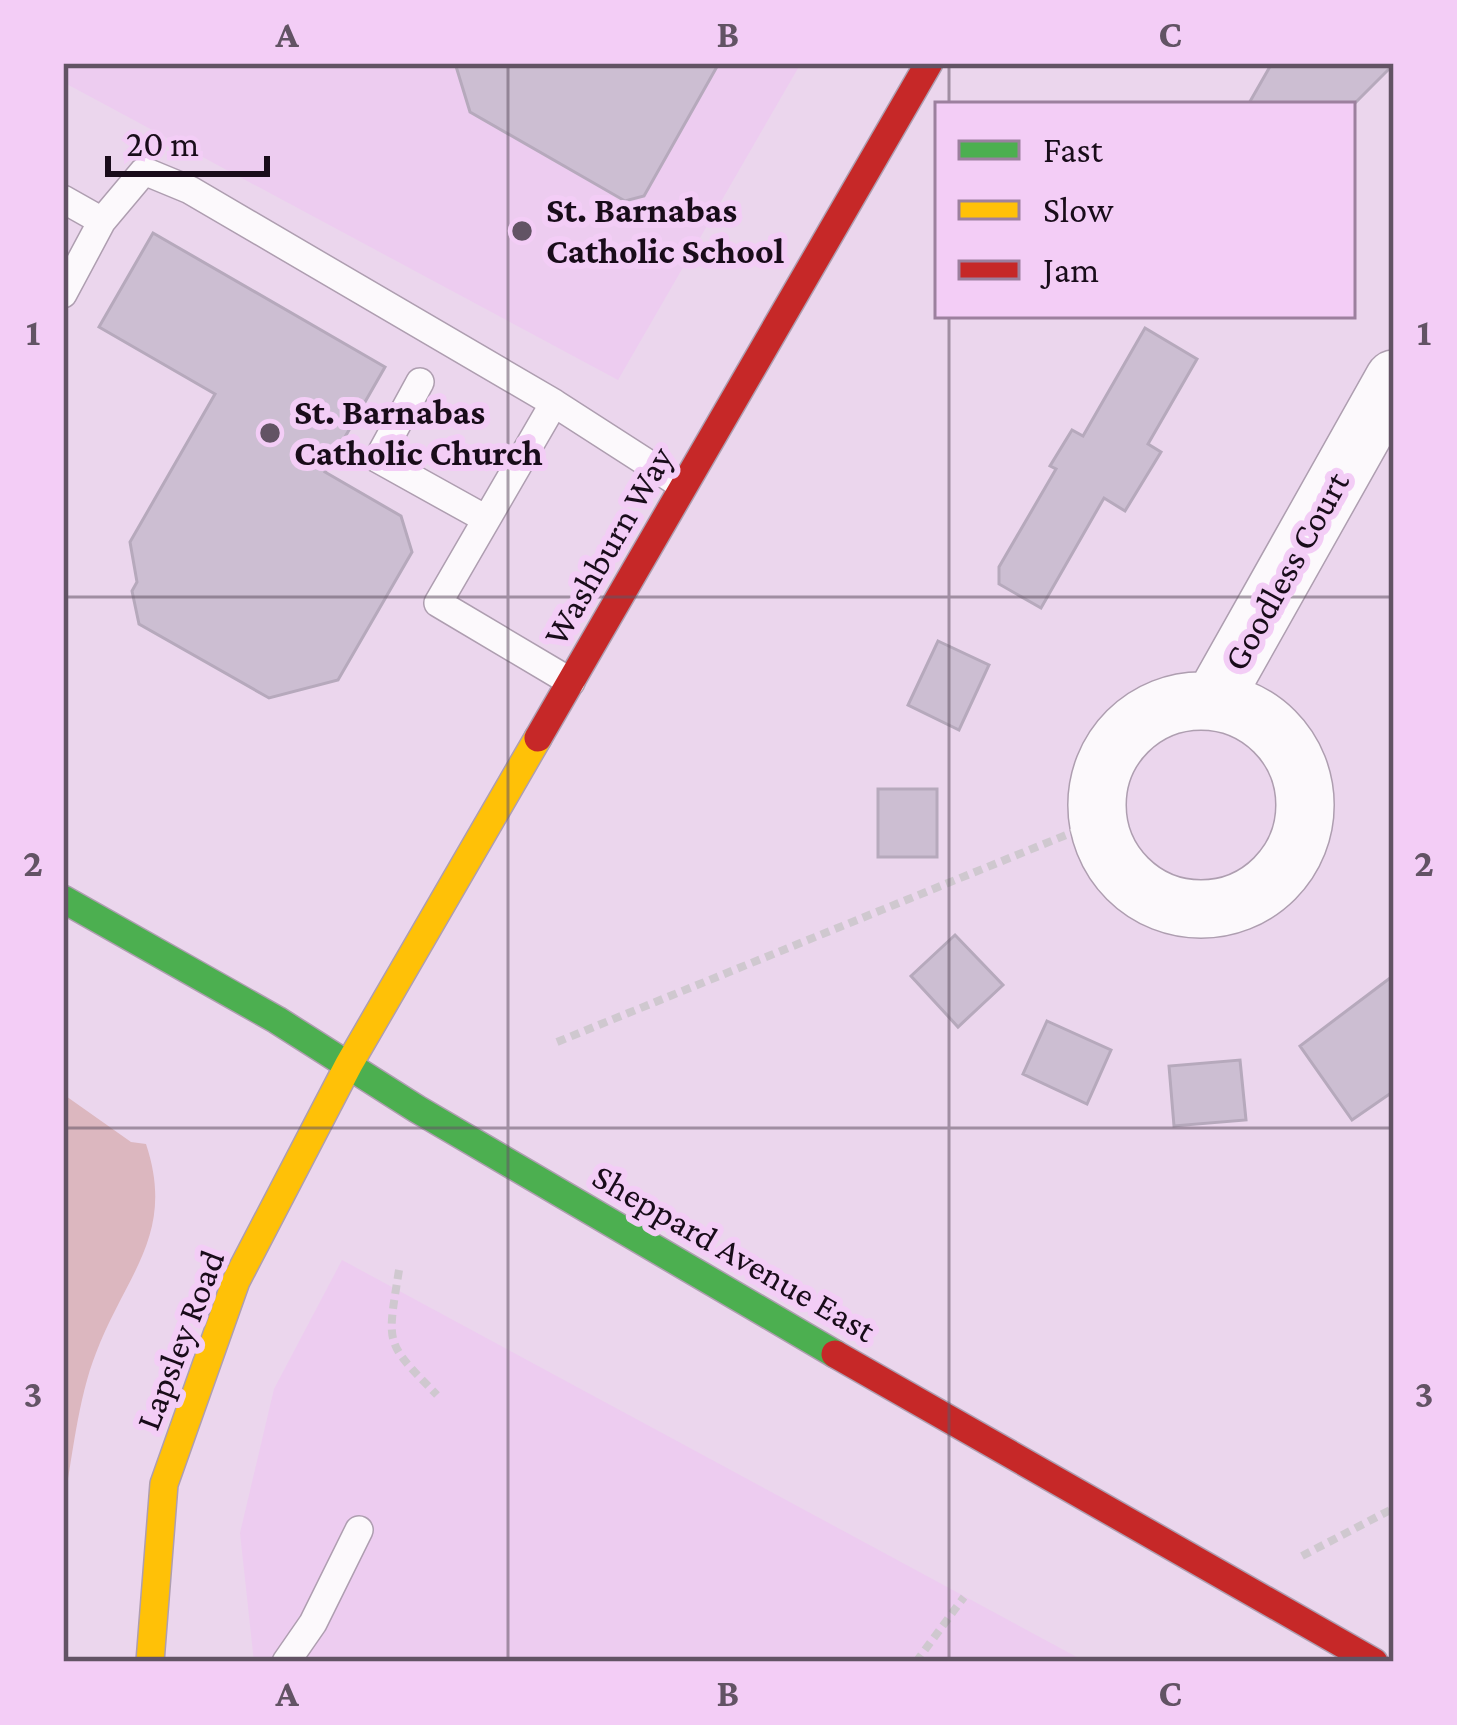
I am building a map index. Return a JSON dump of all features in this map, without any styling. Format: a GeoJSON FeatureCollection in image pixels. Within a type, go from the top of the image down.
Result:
{"type":"FeatureCollection","features":[{"type":"Feature","properties":{"kind":"street","name":"Washburn Way"},"geometry":{"type":"LineString","coordinates":[[350,1064],[929,63]]}},
{"type":"Feature","properties":{"kind":"street","name":"Goodless Court"},"geometry":{"type":"LineString","coordinates":[[1213,701],[1394,379]]}},
{"type":"Feature","properties":{"kind":"street","name":"Goodless Court"},"geometry":{"type":"LineString","coordinates":[[1213,701],[1248,711],[1276,732],[1297,761],[1306,796],[1304,831],[1289,864],[1265,890],[1233,906],[1197,910],[1162,903],[1132,884],[1109,856],[1098,822],[1097,790],[1106,759],[1125,733],[1150,713],[1181,702],[1213,701]]}},
{"type":"Feature","properties":{"kind":"street","name":"Sheppard Avenue East"},"geometry":{"type":"LineString","coordinates":[[63,899],[350,1064],[901,1393],[1374,1662]]}},
{"type":"Feature","properties":{"kind":"street","name":"Lapsley Road"},"geometry":{"type":"LineString","coordinates":[[150,1662],[164,1484],[236,1281],[350,1064]]}},
{"type":"Feature","properties":{"kind":"lane"},"geometry":{"type":"LineString","coordinates":[[63,294],[102,221],[144,171],[175,183],[554,403],[683,486]]}},
{"type":"Feature","properties":{"kind":"lane"},"geometry":{"type":"LineString","coordinates":[[63,199],[102,221]]}},
{"type":"Feature","properties":{"kind":"lane"},"geometry":{"type":"LineString","coordinates":[[420,382],[378,459],[486,519]]}},
{"type":"Feature","properties":{"kind":"lane"},"geometry":{"type":"LineString","coordinates":[[554,403],[438,603],[572,682]]}},
{"type":"Feature","properties":{"kind":"lane"},"geometry":{"type":"LineString","coordinates":[[286,1662],[313,1623],[359,1530]]}},
{"type":"Feature","properties":{"kind":"path"},"geometry":{"type":"LineString","coordinates":[[556,1042],[1098,822]]}},
{"type":"Feature","properties":{"kind":"path"},"geometry":{"type":"LineString","coordinates":[[399,1270],[390,1325],[395,1352],[437,1396]]}},
{"type":"Feature","properties":{"kind":"path"},"geometry":{"type":"LineString","coordinates":[[1242,1587],[1394,1508]]}},
{"type":"Feature","properties":{"kind":"path"},"geometry":{"type":"LineString","coordinates":[[916,1662],[964,1597]]}},
{"type":"Feature","properties":{"kind":"shaded area","name":"St. Barnabas Catholic School"},"geometry":{"type":"Polygon","coordinates":[[[63,63],[801,63],[618,380],[63,82],[63,63]]]}},
{"type":"Feature","properties":{"kind":"shaded area"},"geometry":{"type":"Polygon","coordinates":[[[63,1094],[131,1142],[146,1144],[155,1204],[144,1253],[90,1371],[63,1509],[63,1094]]]}},
{"type":"Feature","properties":{"kind":"shaded area"},"geometry":{"type":"Polygon","coordinates":[[[342,1260],[1086,1662],[254,1662],[240,1533],[274,1389],[342,1260]]]}},
{"type":"Feature","properties":{"kind":"building"},"geometry":{"type":"Polygon","coordinates":[[[455,63],[719,63],[644,196],[625,201],[470,112],[455,63]]]}},
{"type":"Feature","properties":{"kind":"building"},"geometry":{"type":"Polygon","coordinates":[[[1272,63],[1394,63],[1355,103],[1250,102],[1272,63]]]}},
{"type":"Feature","properties":{"kind":"building","name":"St. Barnabas Catholic Church"},"geometry":{"type":"Polygon","coordinates":[[[153,233],[385,367],[325,472],[401,516],[412,552],[338,680],[269,698],[139,624],[130,542],[215,394],[99,327],[153,233]]]}},
{"type":"Feature","properties":{"kind":"building"},"geometry":{"type":"Polygon","coordinates":[[[1145,328],[1197,359],[1148,444],[1161,452],[1125,511],[1104,498],[1041,608],[999,584],[999,567],[1056,469],[1050,466],[1072,430],[1083,436],[1145,328]]]}},
{"type":"Feature","properties":{"kind":"building"},"geometry":{"type":"Polygon","coordinates":[[[938,641],[989,665],[959,730],[908,705],[938,641]]]}},
{"type":"Feature","properties":{"kind":"building"},"geometry":{"type":"Polygon","coordinates":[[[878,789],[937,789],[937,857],[878,857],[878,789]]]}},
{"type":"Feature","properties":{"kind":"building"},"geometry":{"type":"Polygon","coordinates":[[[955,935],[1003,985],[958,1027],[911,976],[955,935]]]}},
{"type":"Feature","properties":{"kind":"building"},"geometry":{"type":"Polygon","coordinates":[[[1394,975],[1394,1091],[1352,1120],[1300,1046],[1394,975]]]}},
{"type":"Feature","properties":{"kind":"building"},"geometry":{"type":"Polygon","coordinates":[[[1047,1021],[1111,1050],[1087,1104],[1023,1074],[1047,1021]]]}},
{"type":"Feature","properties":{"kind":"building"},"geometry":{"type":"Polygon","coordinates":[[[1240,1060],[1246,1120],[1174,1126],[1169,1066],[1240,1060]]]}},
{"type":"Feature","properties":{"kind":"traffic: fast"},"geometry":{"type":"LineString","coordinates":[[63,899],[277,1020],[417,1109],[835,1354]]}},
{"type":"Feature","properties":{"kind":"traffic: slow"},"geometry":{"type":"LineString","coordinates":[[150,1662],[164,1484],[236,1281],[349,1064],[538,738]]}},
{"type":"Feature","properties":{"kind":"traffic: jam"},"geometry":{"type":"LineString","coordinates":[[538,738],[929,63]]}},
{"type":"Feature","properties":{"kind":"traffic: jam"},"geometry":{"type":"LineString","coordinates":[[835,1354],[1374,1662]]}},
{"type":"Feature","properties":{"kind":"place","name":"St. Barnabas Catholic School"},"geometry":{"type":"Point","coordinates":[522,231]}},
{"type":"Feature","properties":{"kind":"place","name":"St. Barnabas Catholic Church"},"geometry":{"type":"Point","coordinates":[270,433]}}]}
